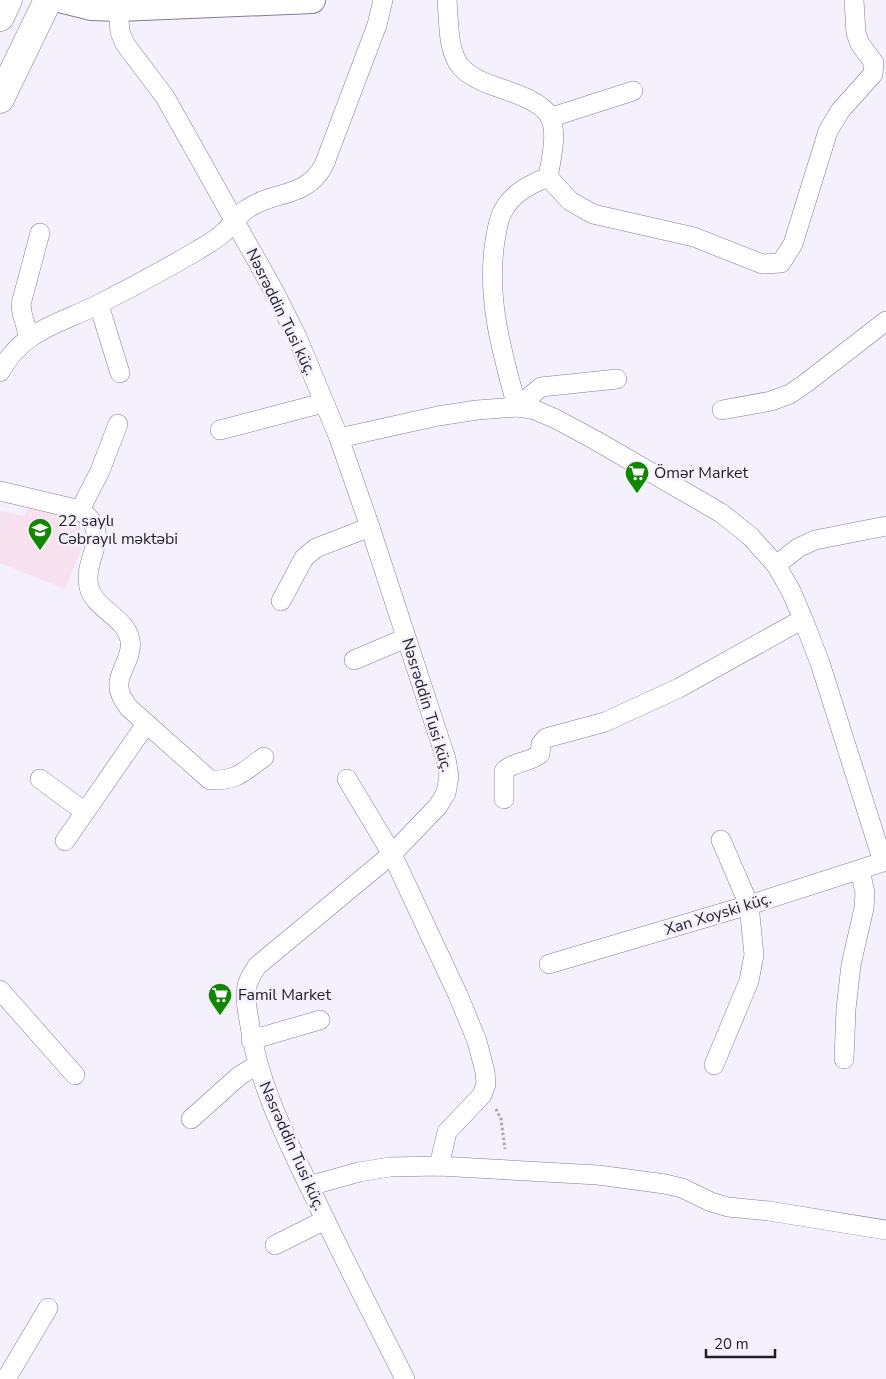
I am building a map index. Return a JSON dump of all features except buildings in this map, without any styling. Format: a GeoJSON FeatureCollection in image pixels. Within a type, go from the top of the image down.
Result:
{"type":"FeatureCollection","features":[{"type":"Feature","properties":{"kind":"main road"},"geometry":{"type":"LineString","coordinates":[[0,18],[8,0]]}},
{"type":"Feature","properties":{"kind":"main road"},"geometry":{"type":"LineString","coordinates":[[0,99],[48,0]]}},
{"type":"Feature","properties":{"kind":"street"},"geometry":{"type":"LineString","coordinates":[[63,0],[91,7],[118,8],[312,0]]}},
{"type":"Feature","properties":{"kind":"street"},"geometry":{"type":"LineString","coordinates":[[0,372],[15,350],[29,337],[99,304],[199,250],[222,234],[246,209],[260,202],[292,192],[312,182],[319,174],[377,25],[382,0]]}},
{"type":"Feature","properties":{"kind":"street"},"geometry":{"type":"LineString","coordinates":[[447,0],[452,48],[460,66],[476,80],[526,97],[541,106],[552,117],[554,150],[548,177]]}},
{"type":"Feature","properties":{"kind":"street"},"geometry":{"type":"LineString","coordinates":[[548,177],[570,201],[593,214],[694,237],[762,264],[781,264],[793,244],[828,131],[840,110],[873,74],[874,63],[860,44],[856,32],[854,0]]}},
{"type":"Feature","properties":{"kind":"street","name":"Nəsrəddin Tusi küç."},"geometry":{"type":"LineString","coordinates":[[118,8],[120,32],[125,44],[165,97],[236,220],[297,337],[339,438],[446,759],[450,776],[446,793],[438,806],[392,854],[257,966],[250,977],[247,988],[251,1040],[257,1065],[274,1113],[325,1220],[405,1379]]}},
{"type":"Feature","properties":{"kind":"street"},"geometry":{"type":"LineString","coordinates":[[552,117],[633,92]]}},
{"type":"Feature","properties":{"kind":"street"},"geometry":{"type":"LineString","coordinates":[[517,407],[498,337],[493,302],[492,259],[503,211],[517,194],[531,184],[548,177]]}},
{"type":"Feature","properties":{"kind":"street"},"geometry":{"type":"LineString","coordinates":[[29,337],[20,304],[40,233]]}},
{"type":"Feature","properties":{"kind":"street"},"geometry":{"type":"LineString","coordinates":[[99,304],[120,373]]}},
{"type":"Feature","properties":{"kind":"street"},"geometry":{"type":"LineString","coordinates":[[722,410],[771,401],[790,394],[886,321]]}},
{"type":"Feature","properties":{"kind":"street"},"geometry":{"type":"LineString","coordinates":[[517,407],[541,387],[617,379]]}},
{"type":"Feature","properties":{"kind":"street"},"geometry":{"type":"LineString","coordinates":[[220,430],[323,403]]}},
{"type":"Feature","properties":{"kind":"street"},"geometry":{"type":"LineString","coordinates":[[339,438],[438,416],[477,410],[517,407],[535,410],[556,419],[721,513],[750,536],[776,565],[791,591],[820,663],[885,861]]}},
{"type":"Feature","properties":{"kind":"street"},"geometry":{"type":"LineString","coordinates":[[80,510],[100,471],[118,424]]}},
{"type":"Feature","properties":{"kind":"street"},"geometry":{"type":"LineString","coordinates":[[0,491],[80,510],[91,518],[96,528],[96,543],[87,578],[89,590],[126,629],[130,640],[131,652],[119,680],[120,694],[129,708],[210,780],[236,778],[264,756]]}},
{"type":"Feature","properties":{"kind":"street"},"geometry":{"type":"LineString","coordinates":[[776,565],[798,548],[815,540],[886,526]]}},
{"type":"Feature","properties":{"kind":"street"},"geometry":{"type":"LineString","coordinates":[[281,601],[304,558],[316,548],[370,528]]}},
{"type":"Feature","properties":{"kind":"street"},"geometry":{"type":"LineString","coordinates":[[504,799],[504,771],[509,766],[533,760],[540,754],[541,744],[546,738],[605,722],[679,688],[803,619]]}},
{"type":"Feature","properties":{"kind":"street"},"geometry":{"type":"LineString","coordinates":[[354,660],[406,638]]}},
{"type":"Feature","properties":{"kind":"street"},"geometry":{"type":"LineString","coordinates":[[65,841],[146,724]]}},
{"type":"Feature","properties":{"kind":"street"},"geometry":{"type":"LineString","coordinates":[[40,779],[85,812]]}},
{"type":"Feature","properties":{"kind":"street"},"geometry":{"type":"LineString","coordinates":[[347,779],[392,854],[458,995],[477,1041],[485,1072],[486,1084],[482,1095],[447,1132],[439,1166]]}},
{"type":"Feature","properties":{"kind":"street"},"geometry":{"type":"LineString","coordinates":[[714,1065],[749,981],[754,955],[748,905],[721,840]]}},
{"type":"Feature","properties":{"kind":"street","name":"Xan Xoyski küç."},"geometry":{"type":"LineString","coordinates":[[549,964],[748,905],[885,861]]}},
{"type":"Feature","properties":{"kind":"street"},"geometry":{"type":"LineString","coordinates":[[844,1059],[846,1009],[851,965],[864,908],[865,894],[860,870]]}},
{"type":"Feature","properties":{"kind":"street"},"geometry":{"type":"LineString","coordinates":[[0,990],[76,1075]]}},
{"type":"Feature","properties":{"kind":"street"},"geometry":{"type":"LineString","coordinates":[[251,1040],[320,1020]]}},
{"type":"Feature","properties":{"kind":"street"},"geometry":{"type":"LineString","coordinates":[[190,1120],[238,1076],[257,1065]]}},
{"type":"Feature","properties":{"kind":"street"},"geometry":{"type":"LineString","coordinates":[[309,1186],[359,1172],[390,1167],[439,1166],[598,1175],[682,1188],[711,1202],[728,1207],[769,1211],[886,1230]]}},
{"type":"Feature","properties":{"kind":"street"},"geometry":{"type":"LineString","coordinates":[[275,1245],[325,1220]]}},
{"type":"Feature","properties":{"kind":"street"},"geometry":{"type":"LineString","coordinates":[[6,1379],[48,1308]]}},
{"type":"Feature","properties":{"kind":"path"},"geometry":{"type":"LineString","coordinates":[[486,1084],[501,1119],[505,1144],[506,1170]]}},
{"type":"Feature","properties":{"kind":"shaded area","name":"22 saylı Cəbrayıl məktəbi"},"geometry":{"type":"Polygon","coordinates":[[[31,504],[77,519],[85,540],[65,589],[0,563],[0,511],[24,516],[31,504]]]}},
{"type":"Feature","properties":{"kind":"place","name":"Ömər Market"},"geometry":{"type":"Point","coordinates":[637,494]}},
{"type":"Feature","properties":{"kind":"place","name":"22 saylı Cəbrayıl məktəbi"},"geometry":{"type":"Point","coordinates":[40,551]}},
{"type":"Feature","properties":{"kind":"place","name":"Famil Market"},"geometry":{"type":"Point","coordinates":[220,1016]}}]}
